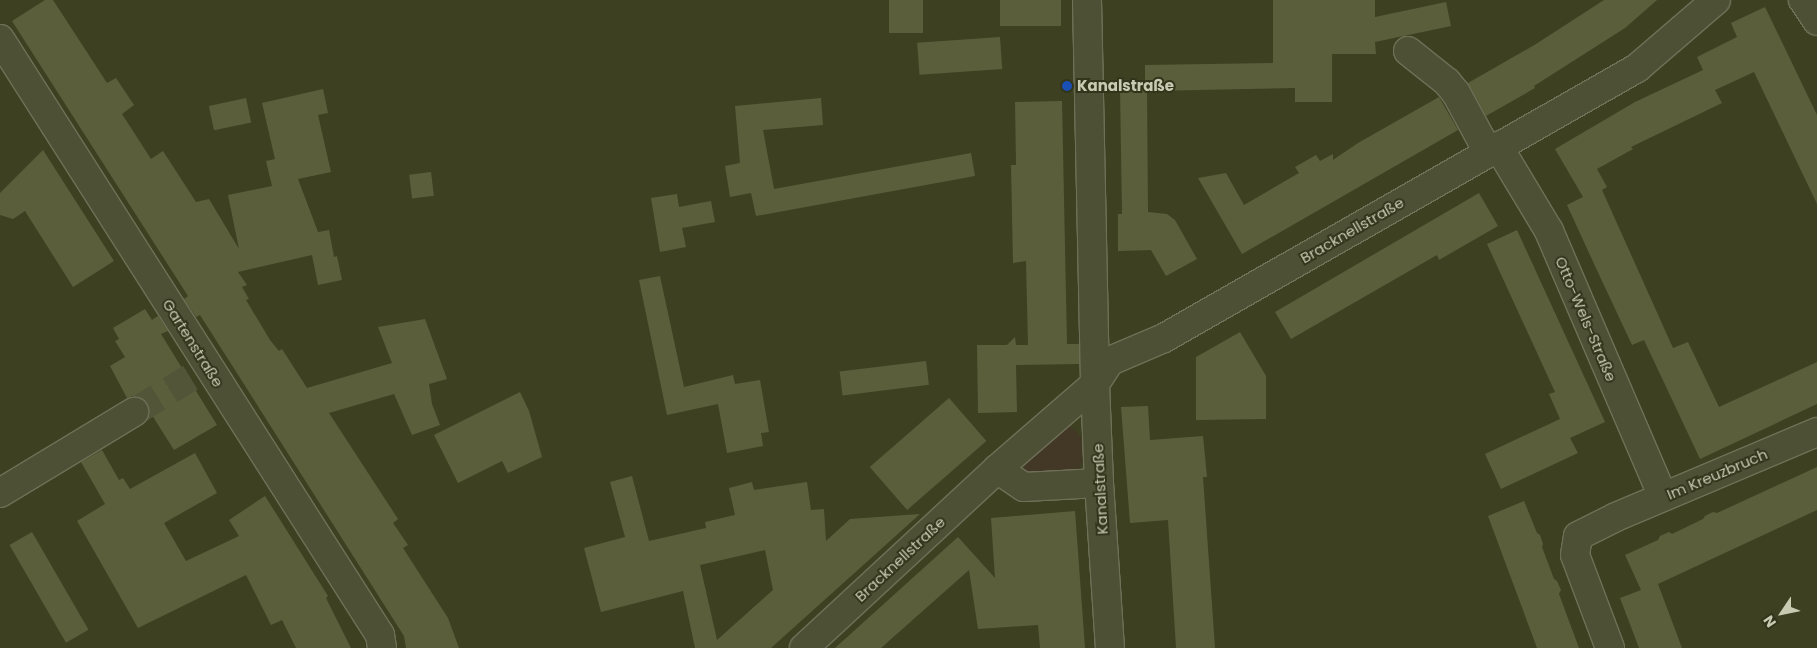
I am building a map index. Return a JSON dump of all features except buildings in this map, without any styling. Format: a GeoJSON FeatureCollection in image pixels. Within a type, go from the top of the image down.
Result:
{"type":"FeatureCollection","features":[{"type":"Feature","properties":{"kind":"street","name":"Kanalstraße"},"geometry":{"type":"LineString","coordinates":[[1087,0],[1095,384],[1099,483],[1110,648]]}},
{"type":"Feature","properties":{"kind":"street","name":"Bracknellstraße"},"geometry":{"type":"LineString","coordinates":[[804,648],[997,469],[1095,384],[1110,361],[1164,338],[1637,68],[1716,0]]}},
{"type":"Feature","properties":{"kind":"street"},"geometry":{"type":"LineString","coordinates":[[1803,0],[1817,21]]}},
{"type":"Feature","properties":{"kind":"street","name":"Gartenstraße"},"geometry":{"type":"LineString","coordinates":[[0,39],[199,373],[380,635],[382,648]]}},
{"type":"Feature","properties":{"kind":"street","name":"Otto-Wels-Straße"},"geometry":{"type":"LineString","coordinates":[[1408,51],[1447,82],[1456,93],[1549,231],[1662,497]]}},
{"type":"Feature","properties":{"kind":"street"},"geometry":{"type":"LineString","coordinates":[[0,493],[134,412]]}},
{"type":"Feature","properties":{"kind":"street","name":"Im Kreuzbruch"},"geometry":{"type":"LineString","coordinates":[[1610,648],[1574,554],[1578,536],[1616,517],[1817,432]]}},
{"type":"Feature","properties":{"kind":"street"},"geometry":{"type":"LineString","coordinates":[[997,469],[1024,487],[1099,483]]}},
{"type":"Feature","properties":{"kind":"shaded area"},"geometry":{"type":"Polygon","coordinates":[[[1069,427],[1075,430],[1081,437],[1082,462],[1079,469],[1073,473],[1030,477],[1023,471],[1024,465],[1062,428],[1069,427]]]}},
{"type":"Feature","properties":{"kind":"tunnel"},"geometry":{"type":"LineString","coordinates":[[134,412],[190,378]]}},
{"type":"Feature","properties":{"kind":"place","name":"Kanalstraße"},"geometry":{"type":"Point","coordinates":[1067,86]}}]}
